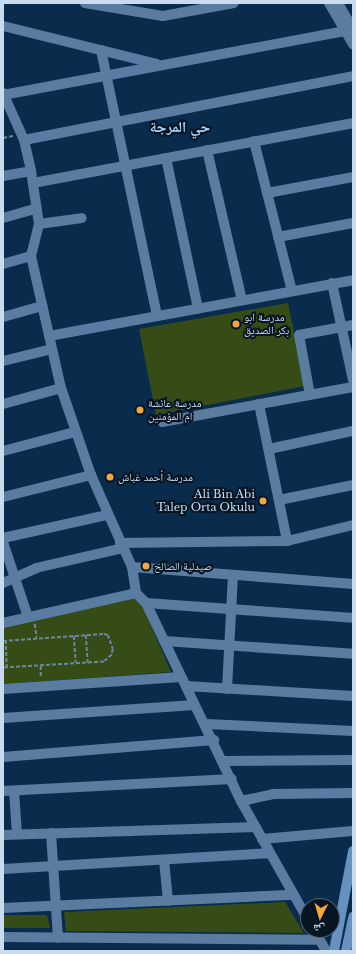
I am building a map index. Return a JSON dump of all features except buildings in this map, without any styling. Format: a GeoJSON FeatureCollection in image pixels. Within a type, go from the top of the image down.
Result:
{"type":"FeatureCollection","features":[{"type":"Feature","properties":{"kind":"main road"},"geometry":{"type":"LineString","coordinates":[[334,951],[353,851]]}},
{"type":"Feature","properties":{"kind":"main road"},"geometry":{"type":"LineString","coordinates":[[346,951],[353,917]]}},
{"type":"Feature","properties":{"kind":"street"},"geometry":{"type":"LineString","coordinates":[[89,3],[132,7],[163,16],[234,3]]}},
{"type":"Feature","properties":{"kind":"street"},"geometry":{"type":"LineString","coordinates":[[329,3],[345,17]]}},
{"type":"Feature","properties":{"kind":"street"},"geometry":{"type":"LineString","coordinates":[[338,3],[345,17],[353,44]]}},
{"type":"Feature","properties":{"kind":"street"},"geometry":{"type":"LineString","coordinates":[[3,26],[160,64]]}},
{"type":"Feature","properties":{"kind":"street"},"geometry":{"type":"LineString","coordinates":[[300,906],[241,801],[224,760],[183,682],[146,603],[136,593],[132,567],[107,515],[75,432],[61,388],[31,256],[39,224],[31,170],[24,140],[3,94],[349,30]]}},
{"type":"Feature","properties":{"kind":"street"},"geometry":{"type":"LineString","coordinates":[[102,50],[124,166],[157,316]]}},
{"type":"Feature","properties":{"kind":"street"},"geometry":{"type":"LineString","coordinates":[[24,140],[353,76]]}},
{"type":"Feature","properties":{"kind":"street"},"geometry":{"type":"LineString","coordinates":[[33,183],[353,123]]}},
{"type":"Feature","properties":{"kind":"street"},"geometry":{"type":"LineString","coordinates":[[254,141],[292,291]]}},
{"type":"Feature","properties":{"kind":"street"},"geometry":{"type":"LineString","coordinates":[[207,150],[242,300]]}},
{"type":"Feature","properties":{"kind":"street"},"geometry":{"type":"LineString","coordinates":[[166,158],[198,308]]}},
{"type":"Feature","properties":{"kind":"street"},"geometry":{"type":"LineString","coordinates":[[3,176],[31,170]]}},
{"type":"Feature","properties":{"kind":"street"},"geometry":{"type":"LineString","coordinates":[[267,192],[353,177]]}},
{"type":"Feature","properties":{"kind":"street"},"geometry":{"type":"LineString","coordinates":[[3,218],[37,208]]}},
{"type":"Feature","properties":{"kind":"street"},"geometry":{"type":"LineString","coordinates":[[39,224],[82,218]]}},
{"type":"Feature","properties":{"kind":"street"},"geometry":{"type":"LineString","coordinates":[[278,237],[353,223]]}},
{"type":"Feature","properties":{"kind":"street"},"geometry":{"type":"LineString","coordinates":[[3,264],[31,256]]}},
{"type":"Feature","properties":{"kind":"street"},"geometry":{"type":"LineString","coordinates":[[49,336],[353,280]]}},
{"type":"Feature","properties":{"kind":"street"},"geometry":{"type":"LineString","coordinates":[[332,283],[353,380]]}},
{"type":"Feature","properties":{"kind":"street"},"geometry":{"type":"LineString","coordinates":[[3,317],[42,306]]}},
{"type":"Feature","properties":{"kind":"street"},"geometry":{"type":"LineString","coordinates":[[310,395],[299,335],[353,325]]}},
{"type":"Feature","properties":{"kind":"street"},"geometry":{"type":"LineString","coordinates":[[3,361],[52,349]]}},
{"type":"Feature","properties":{"kind":"street"},"geometry":{"type":"LineString","coordinates":[[162,422],[353,387]]}},
{"type":"Feature","properties":{"kind":"street"},"geometry":{"type":"LineString","coordinates":[[3,404],[61,388]]}},
{"type":"Feature","properties":{"kind":"street"},"geometry":{"type":"LineString","coordinates":[[259,404],[287,541]]}},
{"type":"Feature","properties":{"kind":"street"},"geometry":{"type":"LineString","coordinates":[[269,449],[353,431]]}},
{"type":"Feature","properties":{"kind":"street"},"geometry":{"type":"LineString","coordinates":[[3,451],[75,432]]}},
{"type":"Feature","properties":{"kind":"street"},"geometry":{"type":"LineString","coordinates":[[3,497],[91,475]]}},
{"type":"Feature","properties":{"kind":"street"},"geometry":{"type":"LineString","coordinates":[[279,500],[353,485]]}},
{"type":"Feature","properties":{"kind":"street"},"geometry":{"type":"LineString","coordinates":[[3,538],[107,515]]}},
{"type":"Feature","properties":{"kind":"street"},"geometry":{"type":"LineString","coordinates":[[3,583],[17,580],[36,568],[122,546],[287,541],[353,525]]}},
{"type":"Feature","properties":{"kind":"street"},"geometry":{"type":"LineString","coordinates":[[3,542],[31,617]]}},
{"type":"Feature","properties":{"kind":"street"},"geometry":{"type":"LineString","coordinates":[[132,567],[353,584]]}},
{"type":"Feature","properties":{"kind":"street"},"geometry":{"type":"LineString","coordinates":[[226,689],[233,575]]}},
{"type":"Feature","properties":{"kind":"street"},"geometry":{"type":"LineString","coordinates":[[3,623],[136,593]]}},
{"type":"Feature","properties":{"kind":"street"},"geometry":{"type":"LineString","coordinates":[[146,603],[353,618]]}},
{"type":"Feature","properties":{"kind":"street"},"geometry":{"type":"LineString","coordinates":[[164,641],[353,654]]}},
{"type":"Feature","properties":{"kind":"street"},"geometry":{"type":"LineString","coordinates":[[3,689],[42,686],[183,682],[226,689],[353,696]]}},
{"type":"Feature","properties":{"kind":"street"},"geometry":{"type":"LineString","coordinates":[[3,718],[195,705]]}},
{"type":"Feature","properties":{"kind":"street"},"geometry":{"type":"LineString","coordinates":[[206,724],[353,730]]}},
{"type":"Feature","properties":{"kind":"street"},"geometry":{"type":"LineString","coordinates":[[3,758],[214,740]]}},
{"type":"Feature","properties":{"kind":"street"},"geometry":{"type":"LineString","coordinates":[[224,760],[353,760]]}},
{"type":"Feature","properties":{"kind":"street"},"geometry":{"type":"LineString","coordinates":[[3,791],[232,779]]}},
{"type":"Feature","properties":{"kind":"street"},"geometry":{"type":"LineString","coordinates":[[14,790],[17,834]]}},
{"type":"Feature","properties":{"kind":"street"},"geometry":{"type":"LineString","coordinates":[[241,801],[273,794],[353,792]]}},
{"type":"Feature","properties":{"kind":"street"},"geometry":{"type":"LineString","coordinates":[[3,835],[256,827]]}},
{"type":"Feature","properties":{"kind":"street"},"geometry":{"type":"LineString","coordinates":[[262,839],[353,832]]}},
{"type":"Feature","properties":{"kind":"street"},"geometry":{"type":"LineString","coordinates":[[51,833],[58,938]]}},
{"type":"Feature","properties":{"kind":"street"},"geometry":{"type":"LineString","coordinates":[[3,869],[270,853]]}},
{"type":"Feature","properties":{"kind":"street"},"geometry":{"type":"LineString","coordinates":[[164,860],[168,901]]}},
{"type":"Feature","properties":{"kind":"street"},"geometry":{"type":"LineString","coordinates":[[3,908],[55,907],[294,895]]}},
{"type":"Feature","properties":{"kind":"street"},"geometry":{"type":"LineString","coordinates":[[3,937],[319,940],[326,951]]}},
{"type":"Feature","properties":{"kind":"path"},"geometry":{"type":"LineString","coordinates":[[31,617],[37,638]]}},
{"type":"Feature","properties":{"kind":"path"},"geometry":{"type":"LineString","coordinates":[[86,635],[88,663]]}},
{"type":"Feature","properties":{"kind":"path"},"geometry":{"type":"LineString","coordinates":[[3,668],[7,668],[76,664],[108,660],[112,649],[108,636],[86,635],[4,640],[7,668]]}},
{"type":"Feature","properties":{"kind":"path"},"geometry":{"type":"LineString","coordinates":[[74,636],[76,664]]}},
{"type":"Feature","properties":{"kind":"path"},"geometry":{"type":"LineString","coordinates":[[40,666],[42,686]]}},
{"type":"Feature","properties":{"kind":"green space"},"geometry":{"type":"Polygon","coordinates":[[[288,303],[305,386],[156,415],[139,329],[288,303]]]}},
{"type":"Feature","properties":{"kind":"green space"},"geometry":{"type":"Polygon","coordinates":[[[137,593],[171,672],[3,684],[3,627],[137,593]]]}},
{"type":"Feature","properties":{"kind":"green space"},"geometry":{"type":"Polygon","coordinates":[[[285,902],[300,926],[300,933],[66,931],[64,912],[285,902]]]}},
{"type":"Feature","properties":{"kind":"green space"},"geometry":{"type":"Polygon","coordinates":[[[3,915],[47,915],[50,928],[3,928],[3,915]]]}},
{"type":"Feature","properties":{"kind":"place","name":"مدرسة ابو بكر الصديق"},"geometry":{"type":"Point","coordinates":[236,324]}},
{"type":"Feature","properties":{"kind":"place","name":"مدرسة عائشة ام المؤمنين"},"geometry":{"type":"Point","coordinates":[140,410]}},
{"type":"Feature","properties":{"kind":"place","name":"مدرسة أحمد غباش"},"geometry":{"type":"Point","coordinates":[110,477]}},
{"type":"Feature","properties":{"kind":"place","name":"Ali Bin Abi Talep Orta Okulu"},"geometry":{"type":"Point","coordinates":[263,501]}},
{"type":"Feature","properties":{"kind":"place","name":"صيدلية الصالح"},"geometry":{"type":"Point","coordinates":[146,566]}},
{"type":"Feature","properties":{"kind":"district","name":"حي المرجة"},"geometry":{"type":"Point","coordinates":[180,127]}}]}
